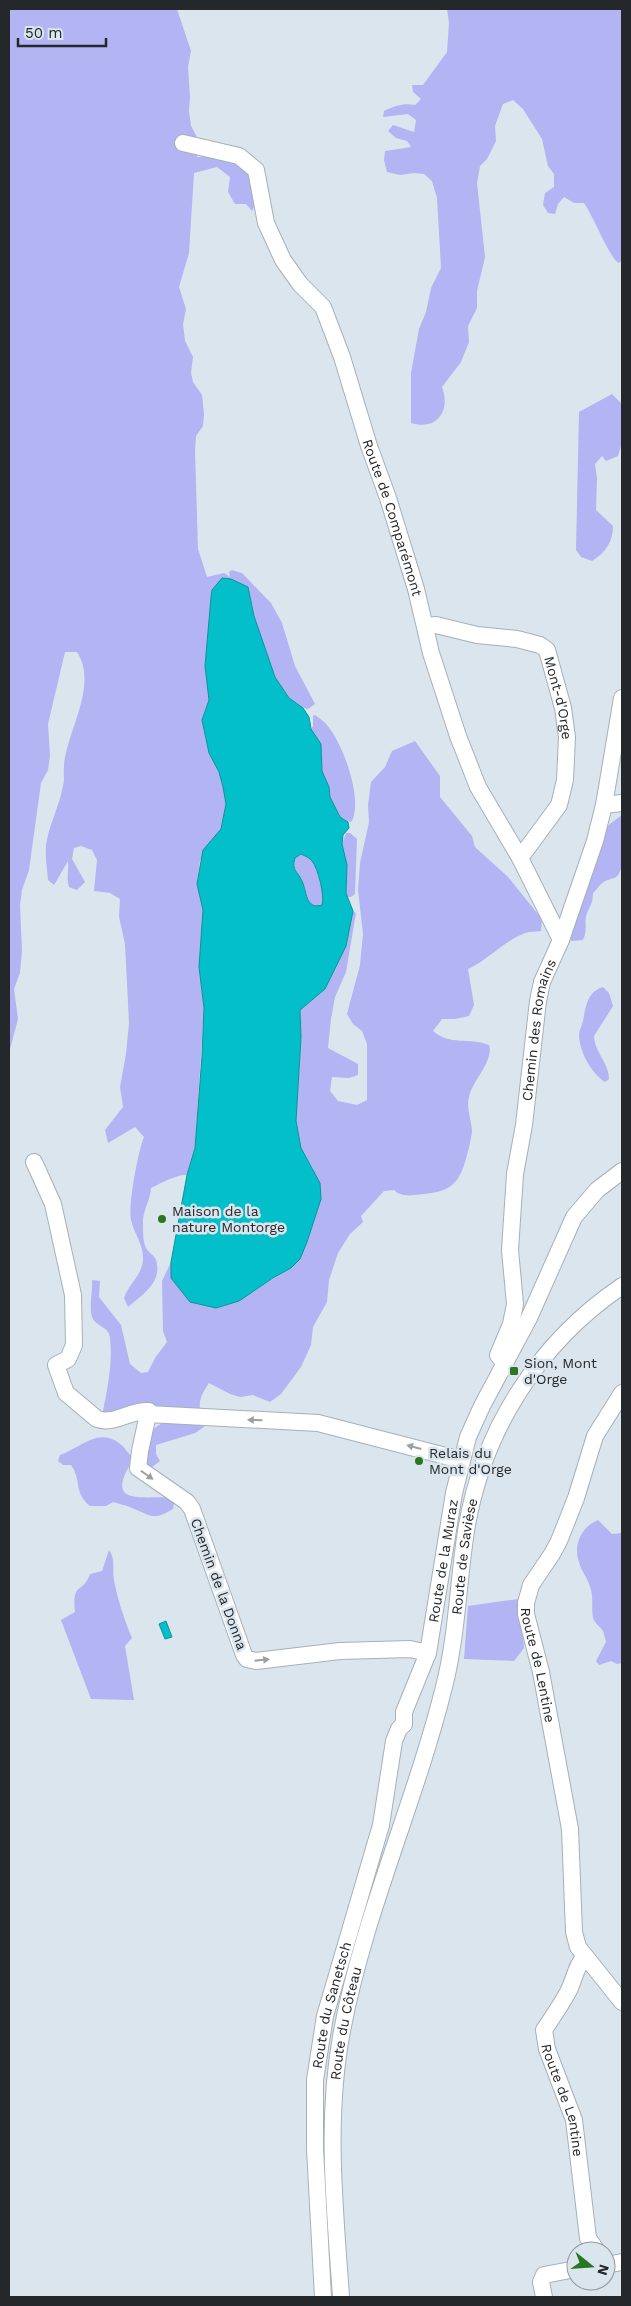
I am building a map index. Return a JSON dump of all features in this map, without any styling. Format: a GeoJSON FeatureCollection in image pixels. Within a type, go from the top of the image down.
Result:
{"type":"FeatureCollection","features":[{"type":"Feature","properties":{"kind":"street","name":"Route de Comparémont"},"geometry":{"type":"LineString","coordinates":[[183,143],[238,156],[256,170],[266,223],[283,260],[300,284],[323,308],[342,357],[411,572],[446,703],[473,775],[520,858],[562,940]]}},
{"type":"Feature","properties":{"kind":"street","name":"Mont-d'Orge"},"geometry":{"type":"LineString","coordinates":[[425,626],[436,625],[472,634],[516,639],[540,645],[547,650],[564,716],[567,737],[565,780],[559,805],[520,858]]}},
{"type":"Feature","properties":{"kind":"street","name":"Chemin des Romains"},"geometry":{"type":"LineString","coordinates":[[505,1364],[498,1355],[511,1324],[515,1304],[510,1250],[515,1174],[524,1125],[533,1036],[542,982],[562,940],[583,880],[604,805],[622,698]]}},
{"type":"Feature","properties":{"kind":"street"},"geometry":{"type":"LineString","coordinates":[[604,805],[622,803]]}},
{"type":"Feature","properties":{"kind":"street"},"geometry":{"type":"LineString","coordinates":[[34,1162],[53,1204],[73,1295],[74,1345],[68,1359],[56,1365],[66,1393],[97,1418],[113,1420],[137,1410],[318,1423],[461,1460]]}},
{"type":"Feature","properties":{"kind":"street","name":"Route de la Muraz"},"geometry":{"type":"LineString","coordinates":[[404,1724],[404,1712],[428,1653],[461,1460],[475,1421],[529,1318],[574,1217],[597,1190],[622,1171]]}},
{"type":"Feature","properties":{"kind":"street","name":"Route de Savièse"},"geometry":{"type":"LineString","coordinates":[[432,1730],[449,1667],[470,1515],[482,1467],[495,1434],[523,1384],[549,1350],[582,1316],[622,1286]]}},
{"type":"Feature","properties":{"kind":"street","name":"Route de Lentine"},"geometry":{"type":"LineString","coordinates":[[622,1393],[595,1436],[576,1498],[552,1554],[531,1585],[526,1603],[526,1614],[541,1672],[570,1828],[573,1923],[578,1947],[622,2002]]}},
{"type":"Feature","properties":{"kind":"street","name":"Chemin de la Donna"},"geometry":{"type":"LineString","coordinates":[[148,1412],[138,1468],[187,1502],[192,1509],[247,1659],[256,1661],[314,1653],[410,1649],[428,1653]]}},
{"type":"Feature","properties":{"kind":"street"},"geometry":{"type":"LineString","coordinates":[[404,1724],[432,1730]]}},
{"type":"Feature","properties":{"kind":"street","name":"Route du Sanetsch"},"geometry":{"type":"LineString","coordinates":[[323,2297],[315,2149],[315,2080],[325,2016],[382,1825],[394,1741],[399,1729],[404,1724]]}},
{"type":"Feature","properties":{"kind":"street","name":"Route du Côteau"},"geometry":{"type":"LineString","coordinates":[[341,2297],[332,2172],[332,2132],[337,2061],[342,2030],[365,1942],[432,1730]]}},
{"type":"Feature","properties":{"kind":"street","name":"Route de Lentine"},"geometry":{"type":"LineString","coordinates":[[585,1956],[566,1995],[544,2030],[547,2049],[574,2120],[588,2238],[590,2241]]}},
{"type":"Feature","properties":{"kind":"street"},"geometry":{"type":"LineString","coordinates":[[544,2297],[541,2282],[544,2275],[566,2271]]}},
{"type":"Feature","properties":{"kind":"shaded area"},"geometry":{"type":"Polygon","coordinates":[[[9,9],[177,9],[191,51],[188,67],[189,111],[191,126],[197,137],[197,157],[223,156],[244,166],[255,194],[252,211],[246,204],[235,204],[228,192],[230,177],[217,167],[194,173],[189,253],[179,287],[186,309],[183,324],[185,341],[193,357],[191,373],[193,382],[202,395],[204,414],[203,426],[196,436],[195,451],[198,549],[207,577],[224,573],[230,577],[229,572],[232,570],[242,573],[271,603],[282,623],[295,666],[315,704],[308,709],[295,703],[284,691],[267,657],[260,637],[248,587],[235,581],[211,597],[205,666],[209,700],[202,720],[209,753],[219,772],[226,804],[221,829],[200,861],[197,884],[203,910],[199,967],[204,1008],[195,1148],[187,1175],[174,1177],[151,1188],[143,1220],[143,1234],[146,1248],[156,1260],[157,1275],[145,1293],[128,1307],[124,1298],[143,1263],[142,1248],[132,1225],[130,1213],[134,1178],[144,1137],[135,1127],[108,1143],[105,1130],[123,1107],[120,1087],[129,1023],[125,944],[119,917],[120,899],[110,893],[94,891],[97,860],[92,850],[81,846],[74,848],[72,859],[85,882],[77,890],[69,887],[68,861],[54,885],[48,880],[46,862],[47,838],[61,794],[64,781],[65,756],[84,686],[82,663],[77,652],[65,652],[48,724],[50,756],[48,770],[41,783],[29,870],[22,890],[20,905],[22,950],[20,973],[14,989],[18,1019],[9,1053],[9,9]]]}},
{"type":"Feature","properties":{"kind":"shaded area"},"geometry":{"type":"Polygon","coordinates":[[[447,9],[622,9],[622,261],[618,263],[614,258],[584,203],[574,203],[564,197],[558,204],[555,214],[548,213],[543,205],[545,193],[554,187],[554,174],[548,166],[542,139],[523,109],[513,100],[503,104],[495,126],[496,141],[487,159],[480,166],[477,183],[485,257],[477,291],[477,308],[468,326],[469,342],[461,362],[442,387],[445,404],[440,417],[428,424],[420,425],[411,423],[411,373],[419,329],[426,312],[431,288],[441,268],[437,198],[432,181],[424,174],[400,175],[387,172],[384,160],[385,151],[411,147],[407,141],[396,138],[388,131],[393,125],[414,132],[416,120],[408,114],[383,117],[384,111],[400,105],[415,105],[421,99],[413,92],[412,85],[423,85],[447,52],[449,23],[447,9]]]}},
{"type":"Feature","properties":{"kind":"shaded area"},"geometry":{"type":"Polygon","coordinates":[[[612,394],[622,404],[622,443],[618,456],[606,461],[602,456],[595,464],[597,478],[596,510],[613,526],[613,532],[610,542],[601,554],[592,561],[581,557],[576,550],[579,412],[612,394]]]}},
{"type":"Feature","properties":{"kind":"shaded area"},"geometry":{"type":"Polygon","coordinates":[[[222,578],[231,579],[248,587],[254,616],[275,677],[289,698],[303,708],[309,717],[311,729],[321,744],[322,771],[329,787],[330,797],[340,817],[348,822],[349,828],[343,835],[342,844],[347,865],[346,893],[353,911],[346,946],[325,989],[300,1010],[301,1037],[296,1121],[301,1148],[320,1183],[321,1199],[307,1242],[300,1259],[291,1268],[239,1301],[216,1308],[190,1302],[171,1278],[171,1262],[187,1175],[195,1148],[202,1056],[204,1008],[199,967],[203,910],[197,884],[203,850],[221,829],[226,804],[219,772],[209,753],[202,720],[209,700],[205,666],[212,590],[222,578]],[[301,854],[295,858],[294,868],[302,881],[312,905],[322,905],[322,889],[317,870],[309,858],[301,854]]]}},
{"type":"Feature","properties":{"kind":"shaded area"},"geometry":{"type":"Polygon","coordinates":[[[315,715],[326,724],[333,734],[350,772],[355,799],[355,811],[350,822],[340,817],[330,797],[329,787],[322,771],[321,744],[311,729],[313,726],[313,716],[315,715]]]}},
{"type":"Feature","properties":{"kind":"shaded area"},"geometry":{"type":"Polygon","coordinates":[[[415,741],[440,776],[440,797],[472,836],[475,847],[508,877],[542,919],[541,931],[527,932],[517,936],[468,969],[474,1005],[469,1016],[442,1019],[433,1031],[439,1036],[453,1040],[489,1045],[490,1051],[486,1064],[474,1084],[469,1097],[468,1106],[472,1132],[461,1172],[458,1179],[448,1188],[433,1193],[408,1195],[397,1193],[394,1190],[384,1191],[361,1216],[363,1222],[350,1234],[338,1253],[329,1280],[327,1302],[313,1327],[311,1345],[301,1367],[281,1394],[270,1402],[253,1395],[240,1397],[230,1394],[209,1383],[200,1400],[204,1427],[195,1433],[156,1445],[156,1454],[160,1461],[148,1470],[131,1463],[122,1487],[125,1493],[142,1497],[175,1498],[173,1509],[161,1515],[152,1516],[113,1502],[106,1506],[90,1506],[81,1496],[71,1465],[63,1465],[58,1461],[60,1455],[88,1441],[103,1437],[119,1443],[136,1459],[151,1432],[156,1427],[167,1422],[102,1416],[109,1377],[111,1348],[108,1332],[93,1319],[91,1306],[92,1280],[100,1281],[99,1297],[121,1325],[130,1364],[141,1373],[148,1372],[155,1358],[167,1342],[163,1331],[162,1281],[171,1262],[171,1278],[190,1302],[216,1308],[252,1292],[291,1268],[307,1242],[321,1199],[313,1169],[301,1148],[296,1121],[301,1037],[300,1010],[325,989],[346,946],[353,911],[356,913],[346,972],[335,997],[328,1048],[358,1064],[358,1075],[349,1078],[332,1077],[330,1091],[338,1101],[357,1105],[367,1100],[367,1044],[362,1031],[353,1024],[347,1014],[360,965],[363,934],[358,890],[360,863],[369,822],[368,805],[371,782],[385,767],[392,751],[415,741]]]}},
{"type":"Feature","properties":{"kind":"shaded area"},"geometry":{"type":"Polygon","coordinates":[[[622,815],[621,870],[616,877],[604,882],[593,893],[592,903],[586,916],[583,940],[571,941],[570,933],[597,855],[601,849],[604,831],[609,824],[622,815]]]}},
{"type":"Feature","properties":{"kind":"shaded area"},"geometry":{"type":"Polygon","coordinates":[[[346,833],[350,833],[357,839],[355,894],[351,897],[347,897],[346,893],[347,865],[342,844],[346,833]]]}},
{"type":"Feature","properties":{"kind":"shaded area"},"geometry":{"type":"Polygon","coordinates":[[[302,854],[311,860],[317,870],[322,889],[322,905],[316,906],[309,902],[302,880],[295,868],[295,858],[302,854]]]}},
{"type":"Feature","properties":{"kind":"shaded area"},"geometry":{"type":"Polygon","coordinates":[[[603,987],[609,993],[613,1006],[594,1036],[608,1073],[609,1079],[605,1082],[587,1062],[579,1036],[588,1000],[594,992],[603,987]]]}},
{"type":"Feature","properties":{"kind":"shaded area"},"geometry":{"type":"Polygon","coordinates":[[[598,1520],[612,1534],[622,1533],[622,1663],[617,1664],[611,1661],[599,1665],[596,1661],[606,1642],[603,1631],[593,1618],[591,1591],[577,1556],[580,1537],[587,1527],[598,1520]]]}},
{"type":"Feature","properties":{"kind":"shaded area"},"geometry":{"type":"Polygon","coordinates":[[[109,1550],[113,1561],[113,1576],[117,1595],[132,1638],[125,1646],[134,1700],[91,1699],[61,1620],[75,1612],[76,1592],[84,1585],[90,1574],[102,1571],[109,1550]]]}},
{"type":"Feature","properties":{"kind":"shaded area"},"geometry":{"type":"Polygon","coordinates":[[[518,1599],[521,1604],[524,1648],[514,1661],[464,1659],[468,1606],[518,1599]]]}},
{"type":"Feature","properties":{"kind":"shaded area"},"geometry":{"type":"Polygon","coordinates":[[[166,1621],[172,1637],[165,1639],[159,1624],[166,1621]]]}},
{"type":"Feature","properties":{"kind":"place","name":"Maison de la nature Montorge"},"geometry":{"type":"Point","coordinates":[162,1219]}},
{"type":"Feature","properties":{"kind":"place","name":"Sion, Mont d'Orge"},"geometry":{"type":"Point","coordinates":[514,1371]}},
{"type":"Feature","properties":{"kind":"place","name":"Relais du Mont d'Orge"},"geometry":{"type":"Point","coordinates":[419,1461]}}]}
